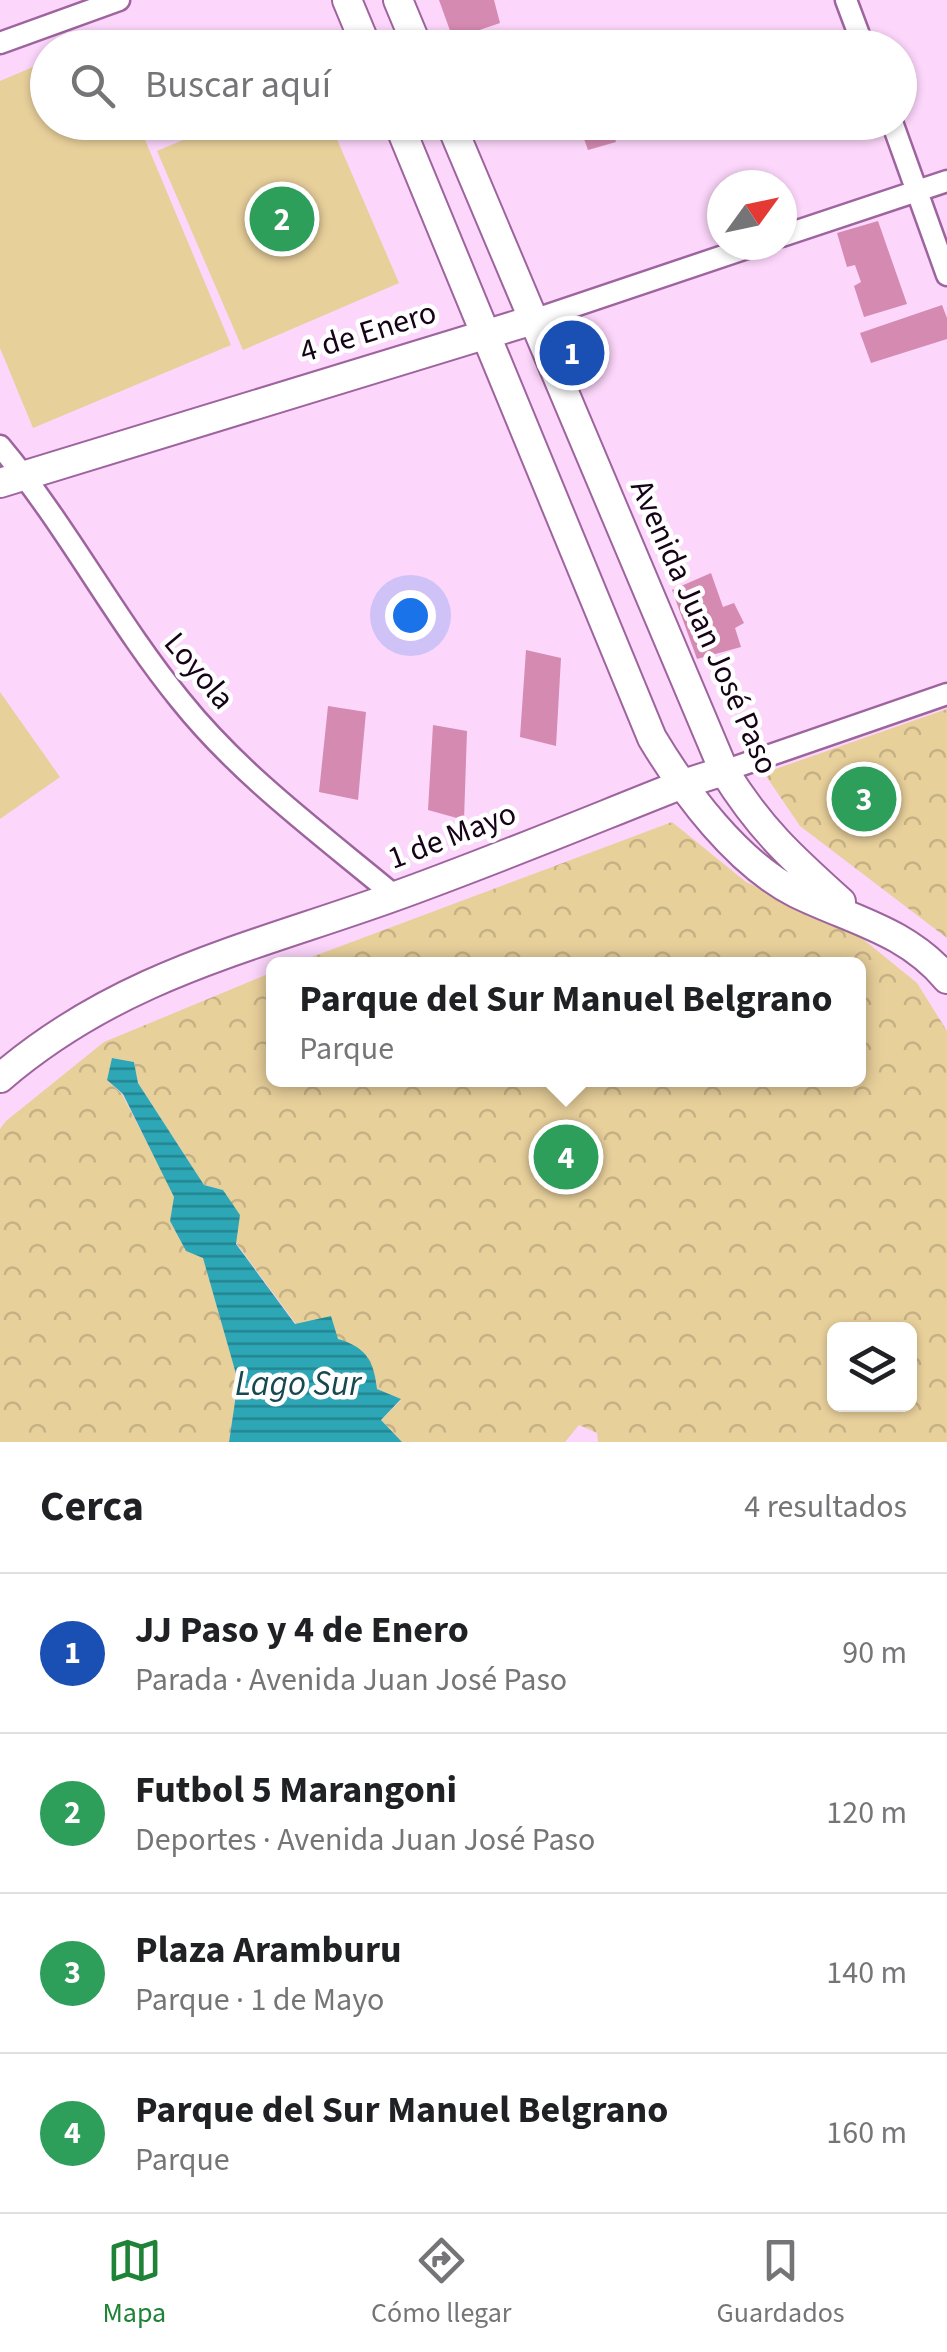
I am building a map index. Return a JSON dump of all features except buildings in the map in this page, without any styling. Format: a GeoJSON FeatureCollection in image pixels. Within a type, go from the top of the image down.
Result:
{"type":"FeatureCollection","features":[{"type":"Feature","properties":{"kind":"main road"},"geometry":{"type":"LineString","coordinates":[[347,0],[360,30]]}},
{"type":"Feature","properties":{"kind":"main road"},"geometry":{"type":"LineString","coordinates":[[398,0],[410,30]]}},
{"type":"Feature","properties":{"kind":"main road"},"geometry":{"type":"LineString","coordinates":[[405,140],[652,738],[680,785],[759,869],[796,892],[904,939],[947,979]]}},
{"type":"Feature","properties":{"kind":"main road","name":"Avenida Juan José Paso"},"geometry":{"type":"LineString","coordinates":[[458,140],[724,771],[750,814],[778,845],[858,916]]}},
{"type":"Feature","properties":{"kind":"main road","name":"4 de Enero"},"geometry":{"type":"LineString","coordinates":[[12,479],[533,320]]}},
{"type":"Feature","properties":{"kind":"main road","name":"1 de Mayo"},"geometry":{"type":"LineString","coordinates":[[0,1078],[74,1022],[128,992],[200,962],[395,896],[724,771]]}},
{"type":"Feature","properties":{"kind":"street"},"geometry":{"type":"LineString","coordinates":[[34,30],[119,0]]}},
{"type":"Feature","properties":{"kind":"street"},"geometry":{"type":"LineString","coordinates":[[846,0],[857,30]]}},
{"type":"Feature","properties":{"kind":"street"},"geometry":{"type":"LineString","coordinates":[[0,42],[30,31]]}},
{"type":"Feature","properties":{"kind":"street"},"geometry":{"type":"LineString","coordinates":[[899,140],[947,274]]}},
{"type":"Feature","properties":{"kind":"street"},"geometry":{"type":"LineString","coordinates":[[797,231],[947,181]]}},
{"type":"Feature","properties":{"kind":"street","name":"4 de Enero"},"geometry":{"type":"LineString","coordinates":[[533,320],[711,260]]}},
{"type":"Feature","properties":{"kind":"street","name":"Loyola"},"geometry":{"type":"LineString","coordinates":[[0,446],[12,479],[182,703],[260,783],[395,896]]}},
{"type":"Feature","properties":{"kind":"street","name":"1 de Mayo"},"geometry":{"type":"LineString","coordinates":[[724,771],[947,694]]}},
{"type":"Feature","properties":{"kind":"green space"},"geometry":{"type":"Polygon","coordinates":[[[30,68],[30,140],[145,140],[231,345],[33,428],[0,348],[0,81],[30,68]]]}},
{"type":"Feature","properties":{"kind":"green space"},"geometry":{"type":"Polygon","coordinates":[[[183,140],[337,140],[399,283],[243,350],[157,151],[183,140]]]}},
{"type":"Feature","properties":{"kind":"green space"},"geometry":{"type":"Polygon","coordinates":[[[0,692],[60,777],[0,819],[0,692]]]}},
{"type":"Feature","properties":{"kind":"green space"},"geometry":{"type":"Polygon","coordinates":[[[947,709],[947,938],[800,826],[764,773],[947,709]]]}},
{"type":"Feature","properties":{"kind":"green space"},"geometry":{"type":"Polygon","coordinates":[[[672,822],[746,882],[848,927],[917,983],[947,1031],[947,1442],[598,1442],[597,1433],[579,1425],[565,1442],[402,1442],[381,1420],[401,1400],[377,1389],[338,1339],[296,1324],[236,1243],[223,1190],[204,1185],[138,1083],[134,1062],[113,1058],[107,1080],[122,1094],[175,1197],[170,1221],[186,1251],[203,1257],[238,1381],[229,1442],[0,1442],[0,1129],[104,1042],[266,975],[266,1087],[866,1087],[866,957],[312,957],[672,822]]]}},
{"type":"Feature","properties":{"kind":"water","name":"Lago Sur"},"geometry":{"type":"Polygon","coordinates":[[[112,1058],[134,1062],[138,1083],[204,1185],[223,1190],[240,1215],[236,1244],[295,1324],[331,1316],[338,1339],[367,1356],[377,1389],[401,1399],[381,1420],[402,1442],[229,1442],[238,1381],[203,1258],[186,1251],[170,1221],[174,1197],[123,1094],[107,1080],[112,1058]]]}},
{"type":"Feature","properties":{"kind":"place","name":"Futbol 5 Marangoni"},"geometry":{"type":"Point","coordinates":[282,219]}},
{"type":"Feature","properties":{"kind":"place","name":"JJ Paso y 4 de Enero"},"geometry":{"type":"Point","coordinates":[572,353]}},
{"type":"Feature","properties":{"kind":"place","name":"Plaza Aramburu"},"geometry":{"type":"Point","coordinates":[864,799]}},
{"type":"Feature","properties":{"kind":"place","name":"Parque del Sur Manuel Belgrano"},"geometry":{"type":"Point","coordinates":[566,1157]}}]}
